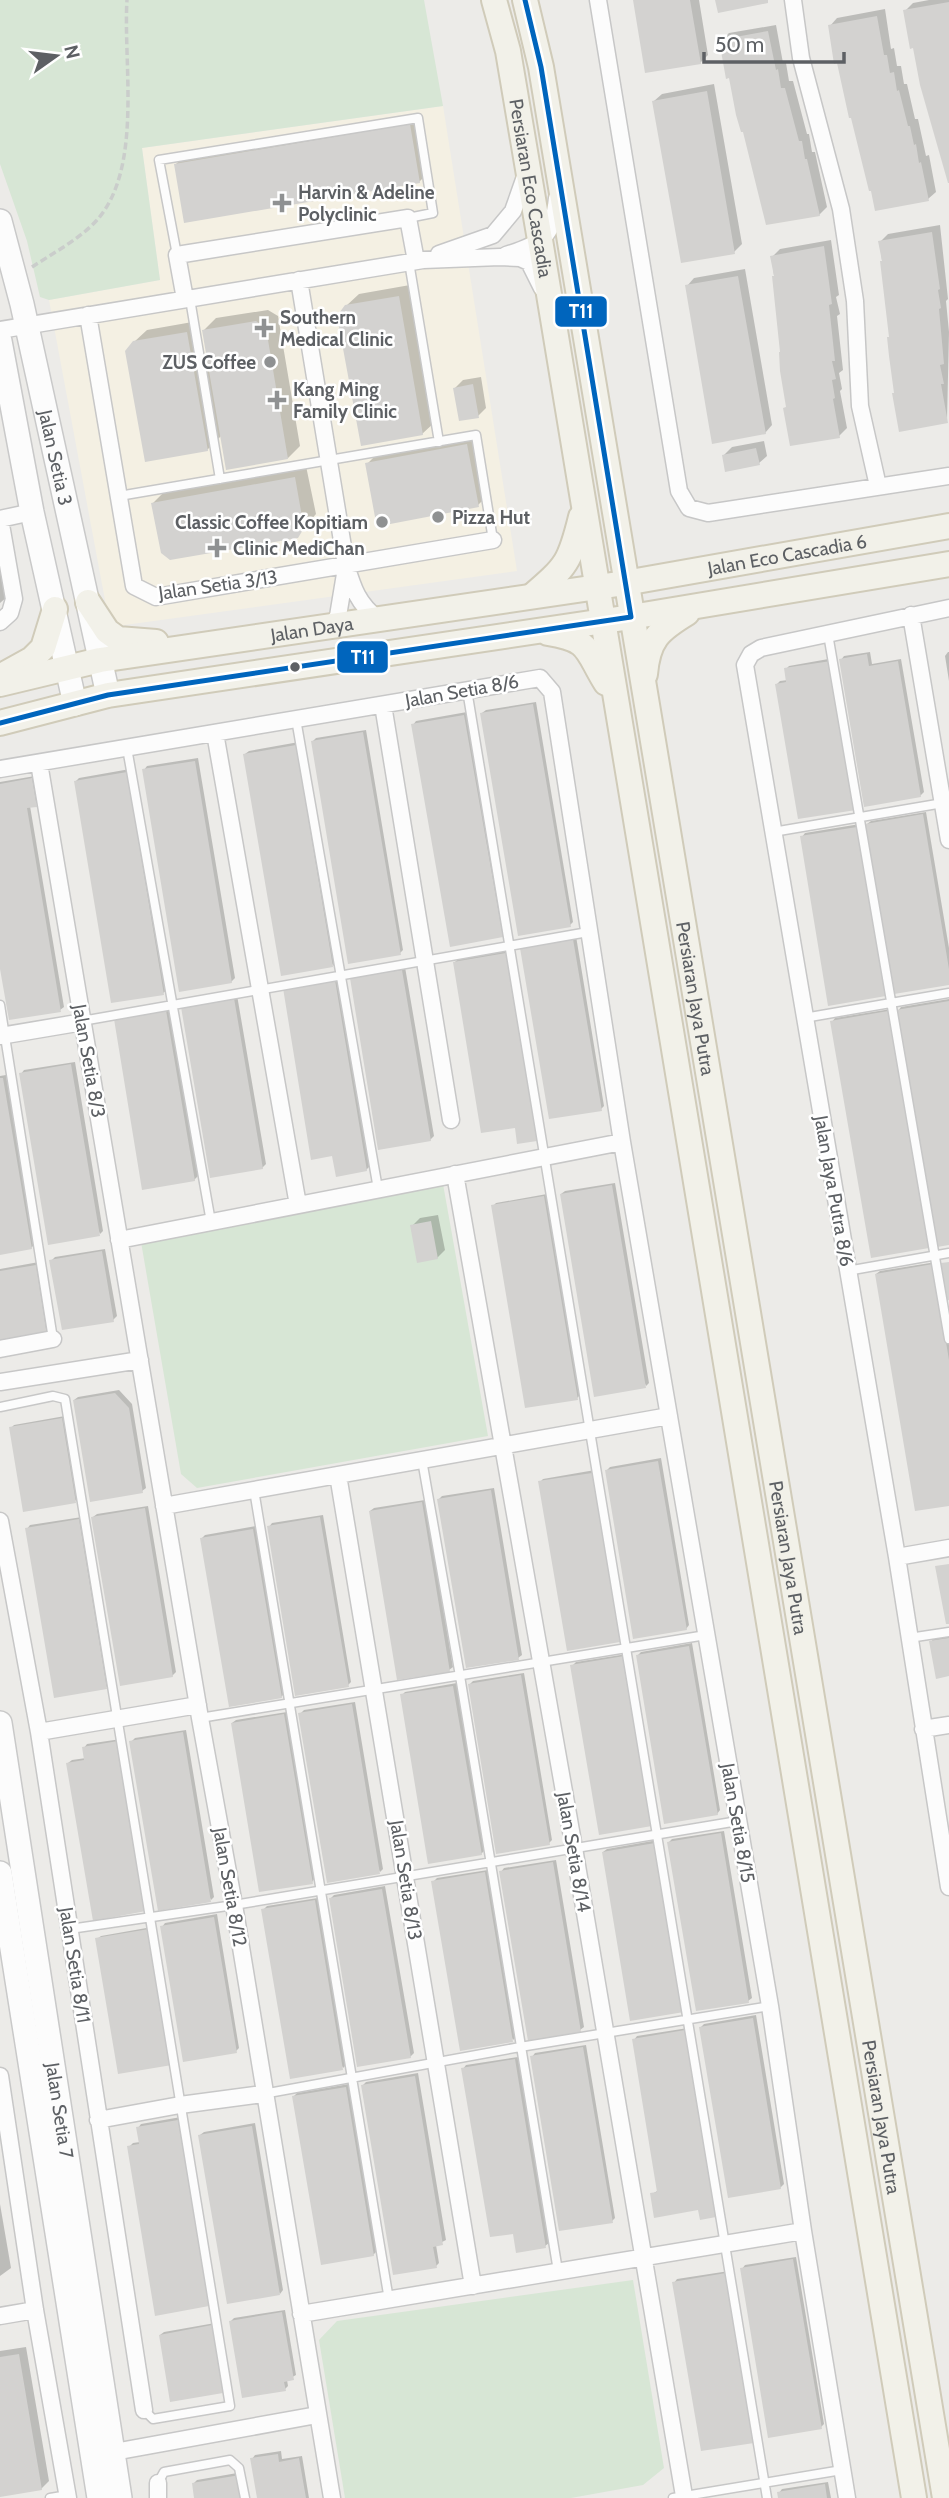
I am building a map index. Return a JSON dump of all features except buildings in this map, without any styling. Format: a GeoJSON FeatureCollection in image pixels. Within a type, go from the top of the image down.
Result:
{"type":"FeatureCollection","features":[{"type":"Feature","properties":{"kind":"main road","name":"Persiaran Eco Cascadia"},"geometry":{"type":"LineString","coordinates":[[494,0],[508,51],[603,621]]}},
{"type":"Feature","properties":{"kind":"main road","name":"Persiaran Eco Cascadia"},"geometry":{"type":"LineString","coordinates":[[525,0],[541,67],[631,617]]}},
{"type":"Feature","properties":{"kind":"main road"},"geometry":{"type":"LineString","coordinates":[[532,597],[567,563],[575,544],[584,506]]}},
{"type":"Feature","properties":{"kind":"main road","name":"Jalan Eco Cascadia 6"},"geometry":{"type":"LineString","coordinates":[[625,583],[949,526]]}},
{"type":"Feature","properties":{"kind":"main road"},"geometry":{"type":"LineString","coordinates":[[616,529],[640,559],[650,565],[688,572]]}},
{"type":"Feature","properties":{"kind":"main road","name":"Jalan Eco Cascadia 6"},"geometry":{"type":"LineString","coordinates":[[631,617],[949,564]]}},
{"type":"Feature","properties":{"kind":"main road","name":"Jalan Daya"},"geometry":{"type":"LineString","coordinates":[[0,684],[100,660],[625,583]]}},
{"type":"Feature","properties":{"kind":"main road"},"geometry":{"type":"LineString","coordinates":[[88,602],[107,631],[118,639],[188,648]]}},
{"type":"Feature","properties":{"kind":"main road"},"geometry":{"type":"LineString","coordinates":[[643,691],[650,645],[658,632],[697,607]]}},
{"type":"Feature","properties":{"kind":"main road"},"geometry":{"type":"LineString","coordinates":[[0,678],[32,659],[43,648],[55,609]]}},
{"type":"Feature","properties":{"kind":"main road","name":"Jalan Daya"},"geometry":{"type":"LineString","coordinates":[[0,723],[108,695],[631,617]]}},
{"type":"Feature","properties":{"kind":"main road","name":"Persiaran Jaya Putra"},"geometry":{"type":"LineString","coordinates":[[631,617],[945,2498]]}},
{"type":"Feature","properties":{"kind":"main road","name":"Persiaran Jaya Putra"},"geometry":{"type":"LineString","coordinates":[[603,621],[914,2498]]}},
{"type":"Feature","properties":{"kind":"main road"},"geometry":{"type":"LineString","coordinates":[[540,631],[571,637],[583,643],[616,698]]}},
{"type":"Feature","properties":{"kind":"street"},"geometry":{"type":"LineString","coordinates":[[598,0],[679,491],[689,508],[708,513],[949,476]]}},
{"type":"Feature","properties":{"kind":"street"},"geometry":{"type":"LineString","coordinates":[[793,0],[802,58],[841,209],[855,301],[860,406],[878,486]]}},
{"type":"Feature","properties":{"kind":"street"},"geometry":{"type":"LineString","coordinates":[[416,261],[494,235],[513,211],[528,169]]}},
{"type":"Feature","properties":{"kind":"street"},"geometry":{"type":"LineString","coordinates":[[500,257],[531,247],[551,230],[559,178]]}},
{"type":"Feature","properties":{"kind":"street"},"geometry":{"type":"LineString","coordinates":[[188,299],[177,255],[408,218],[416,261]]}},
{"type":"Feature","properties":{"kind":"street","name":"Jalan Setia 3"},"geometry":{"type":"LineString","coordinates":[[0,221],[27,325],[108,695]]}},
{"type":"Feature","properties":{"kind":"street"},"geometry":{"type":"LineString","coordinates":[[0,330],[416,261],[500,257],[520,258],[529,262],[551,306]]}},
{"type":"Feature","properties":{"kind":"street"},"geometry":{"type":"LineString","coordinates":[[299,280],[346,565],[355,595],[378,620]]}},
{"type":"Feature","properties":{"kind":"street","name":"Jalan Setia 3/13"},"geometry":{"type":"LineString","coordinates":[[88,315],[134,586],[156,597],[493,540]]}},
{"type":"Feature","properties":{"kind":"street","name":"Jalan Setia 3"},"geometry":{"type":"LineString","coordinates":[[0,341],[32,512],[75,704]]}},
{"type":"Feature","properties":{"kind":"street"},"geometry":{"type":"LineString","coordinates":[[0,622],[10,613],[14,599],[0,519],[32,512]]}},
{"type":"Feature","properties":{"kind":"street"},"geometry":{"type":"LineString","coordinates":[[331,626],[338,616],[342,601],[346,565]]}},
{"type":"Feature","properties":{"kind":"street"},"geometry":{"type":"LineString","coordinates":[[828,635],[949,608]]}},
{"type":"Feature","properties":{"kind":"street"},"geometry":{"type":"LineString","coordinates":[[911,615],[946,802],[949,840]]}},
{"type":"Feature","properties":{"kind":"street","name":"Jalan Jaya Putra 8/6"},"geometry":{"type":"LineString","coordinates":[[828,635],[761,648],[751,654],[745,665],[897,1557],[923,1729],[943,1815],[949,1886]]}},
{"type":"Feature","properties":{"kind":"street","name":"Jalan Setia 8/6"},"geometry":{"type":"LineString","coordinates":[[0,769],[540,678],[552,692],[588,932],[669,1416]]}},
{"type":"Feature","properties":{"kind":"street"},"geometry":{"type":"LineString","coordinates":[[383,705],[451,1120]]}},
{"type":"Feature","properties":{"kind":"street"},"geometry":{"type":"LineString","coordinates":[[215,733],[298,1205]]}},
{"type":"Feature","properties":{"kind":"street","name":"Jalan Setia 8/3"},"geometry":{"type":"LineString","coordinates":[[39,762],[140,1360]]}},
{"type":"Feature","properties":{"kind":"street"},"geometry":{"type":"LineString","coordinates":[[3,1035],[82,1021]]}},
{"type":"Feature","properties":{"kind":"street"},"geometry":{"type":"LineString","coordinates":[[119,1240],[622,1142]]}},
{"type":"Feature","properties":{"kind":"street","name":"Jalan Setia 8/14"},"geometry":{"type":"LineString","coordinates":[[455,1174],[643,2257],[678,2497]]}},
{"type":"Feature","properties":{"kind":"street"},"geometry":{"type":"LineString","coordinates":[[0,1349],[53,1339]]}},
{"type":"Feature","properties":{"kind":"street"},"geometry":{"type":"LineString","coordinates":[[0,1382],[140,1360]]}},
{"type":"Feature","properties":{"kind":"street","name":"Jalan Setia 8/12"},"geometry":{"type":"LineString","coordinates":[[140,1360],[332,2498]]}},
{"type":"Feature","properties":{"kind":"street"},"geometry":{"type":"LineString","coordinates":[[164,1506],[669,1416]]}},
{"type":"Feature","properties":{"kind":"street","name":"Jalan Setia 8/15"},"geometry":{"type":"LineString","coordinates":[[669,1416],[770,2006],[803,2231],[847,2498]]}},
{"type":"Feature","properties":{"kind":"street","name":"Jalan Setia 8/13"},"geometry":{"type":"LineString","coordinates":[[338,1475],[473,2286]]}},
{"type":"Feature","properties":{"kind":"street","name":"Jalan Setia 8/11"},"geometry":{"type":"LineString","coordinates":[[0,1521],[39,1732],[144,2410]]}},
{"type":"Feature","properties":{"kind":"street"},"geometry":{"type":"LineString","coordinates":[[897,1557],[949,1548]]}},
{"type":"Feature","properties":{"kind":"street"},"geometry":{"type":"LineString","coordinates":[[39,1732],[117,1718],[199,1712]]}},
{"type":"Feature","properties":{"kind":"street","name":"Jalan Setia 7"},"geometry":{"type":"LineString","coordinates":[[0,1723],[102,2454],[99,2498]]}},
{"type":"Feature","properties":{"kind":"street"},"geometry":{"type":"LineString","coordinates":[[923,1729],[949,1725]]}},
{"type":"Feature","properties":{"kind":"street","name":"Jalan Setia 7"},"geometry":{"type":"LineString","coordinates":[[0,1873],[102,2454],[120,2498]]}},
{"type":"Feature","properties":{"kind":"street"},"geometry":{"type":"LineString","coordinates":[[0,2076],[68,2497]]}},
{"type":"Feature","properties":{"kind":"street"},"geometry":{"type":"LineString","coordinates":[[98,2120],[263,2094]]}},
{"type":"Feature","properties":{"kind":"street"},"geometry":{"type":"LineString","coordinates":[[300,2314],[803,2231]]}},
{"type":"Feature","properties":{"kind":"street"},"geometry":{"type":"LineString","coordinates":[[0,2316],[36,2310]]}},
{"type":"Feature","properties":{"kind":"street"},"geometry":{"type":"LineString","coordinates":[[102,2454],[317,2415]]}},
{"type":"Feature","properties":{"kind":"lane"},"geometry":{"type":"LineString","coordinates":[[177,255],[159,160],[418,118],[433,213],[408,218]]}},
{"type":"Feature","properties":{"kind":"lane"},"geometry":{"type":"LineString","coordinates":[[416,261],[439,442]]}},
{"type":"Feature","properties":{"kind":"lane"},"geometry":{"type":"LineString","coordinates":[[188,299],[220,479]]}},
{"type":"Feature","properties":{"kind":"lane"},"geometry":{"type":"LineString","coordinates":[[119,496],[476,435],[493,540]]}},
{"type":"Feature","properties":{"kind":"lane"},"geometry":{"type":"LineString","coordinates":[[828,635],[949,1339]]}},
{"type":"Feature","properties":{"kind":"lane"},"geometry":{"type":"LineString","coordinates":[[467,690],[767,2498]]}},
{"type":"Feature","properties":{"kind":"lane"},"geometry":{"type":"LineString","coordinates":[[296,719],[377,1189]]}},
{"type":"Feature","properties":{"kind":"lane"},"geometry":{"type":"LineString","coordinates":[[127,748],[211,1222]]}},
{"type":"Feature","properties":{"kind":"lane"},"geometry":{"type":"LineString","coordinates":[[772,832],[946,802]]}},
{"type":"Feature","properties":{"kind":"lane"},"geometry":{"type":"LineString","coordinates":[[82,1021],[588,932]]}},
{"type":"Feature","properties":{"kind":"lane"},"geometry":{"type":"LineString","coordinates":[[804,1018],[949,993]]}},
{"type":"Feature","properties":{"kind":"lane"},"geometry":{"type":"LineString","coordinates":[[0,1005],[53,1339]]}},
{"type":"Feature","properties":{"kind":"lane"},"geometry":{"type":"LineString","coordinates":[[847,1271],[949,1253]]}},
{"type":"Feature","properties":{"kind":"lane"},"geometry":{"type":"LineString","coordinates":[[0,1407],[53,1396],[65,1399],[230,2406],[153,2419],[144,2410]]}},
{"type":"Feature","properties":{"kind":"lane"},"geometry":{"type":"LineString","coordinates":[[422,1460],[558,2272]]}},
{"type":"Feature","properties":{"kind":"lane"},"geometry":{"type":"LineString","coordinates":[[254,1490],[389,2300]]}},
{"type":"Feature","properties":{"kind":"lane"},"geometry":{"type":"LineString","coordinates":[[909,1639],[949,1632]]}},
{"type":"Feature","properties":{"kind":"lane"},"geometry":{"type":"LineString","coordinates":[[199,1712],[290,1703],[706,1635]]}},
{"type":"Feature","properties":{"kind":"lane"},"geometry":{"type":"LineString","coordinates":[[70,1929],[234,1905],[738,1821]]}},
{"type":"Feature","properties":{"kind":"lane"},"geometry":{"type":"LineString","coordinates":[[263,2094],[520,2047],[770,2006]]}},
{"type":"Feature","properties":{"kind":"lane"},"geometry":{"type":"LineString","coordinates":[[158,2491],[164,2472],[230,2460],[239,2468],[245,2498]]}},
{"type":"Feature","properties":{"kind":"lane"},"geometry":{"type":"LineString","coordinates":[[678,2497],[842,2470]]}},
{"type":"Feature","properties":{"kind":"lane"},"geometry":{"type":"LineString","coordinates":[[50,2498],[68,2497]]}},
{"type":"Feature","properties":{"kind":"path"},"geometry":{"type":"LineString","coordinates":[[15,278],[97,220],[116,191],[128,120],[127,0]]}},
{"type":"Feature","properties":{"kind":"shaded area"},"geometry":{"type":"Polygon","coordinates":[[[443,106],[517,571],[110,627],[49,300],[160,280],[142,148],[443,106]]]}},
{"type":"Feature","properties":{"kind":"green space"},"geometry":{"type":"Polygon","coordinates":[[[0,0],[424,0],[443,106],[142,148],[160,280],[49,300],[40,297],[27,241],[0,164],[0,0]]]}},
{"type":"Feature","properties":{"kind":"green space"},"geometry":{"type":"Polygon","coordinates":[[[443,1184],[488,1436],[197,1488],[181,1474],[141,1242],[443,1184]]]}},
{"type":"Feature","properties":{"kind":"green space"},"geometry":{"type":"Polygon","coordinates":[[[633,2280],[664,2468],[643,2485],[571,2498],[345,2498],[319,2340],[337,2321],[633,2280]]]}},
{"type":"Feature","properties":{"kind":"transit line","name":"T11"},"geometry":{"type":"LineString","coordinates":[[0,723],[108,695],[631,617],[541,67],[525,0]]}},
{"type":"Feature","properties":{"kind":"place","name":"Harvin & Adeline Polyclinic"},"geometry":{"type":"Point","coordinates":[282,203]}},
{"type":"Feature","properties":{"kind":"place","name":"Southern Medical Clinic"},"geometry":{"type":"Point","coordinates":[264,328]}},
{"type":"Feature","properties":{"kind":"place","name":"ZUS Coffee"},"geometry":{"type":"Point","coordinates":[270,362]}},
{"type":"Feature","properties":{"kind":"place","name":"Kang Ming Family Clinic"},"geometry":{"type":"Point","coordinates":[277,400]}},
{"type":"Feature","properties":{"kind":"place","name":"Pizza Hut"},"geometry":{"type":"Point","coordinates":[438,517]}},
{"type":"Feature","properties":{"kind":"place","name":"Classic Coffee Kopitiam"},"geometry":{"type":"Point","coordinates":[382,522]}},
{"type":"Feature","properties":{"kind":"place","name":"Clinic MediChan"},"geometry":{"type":"Point","coordinates":[217,548]}}]}
